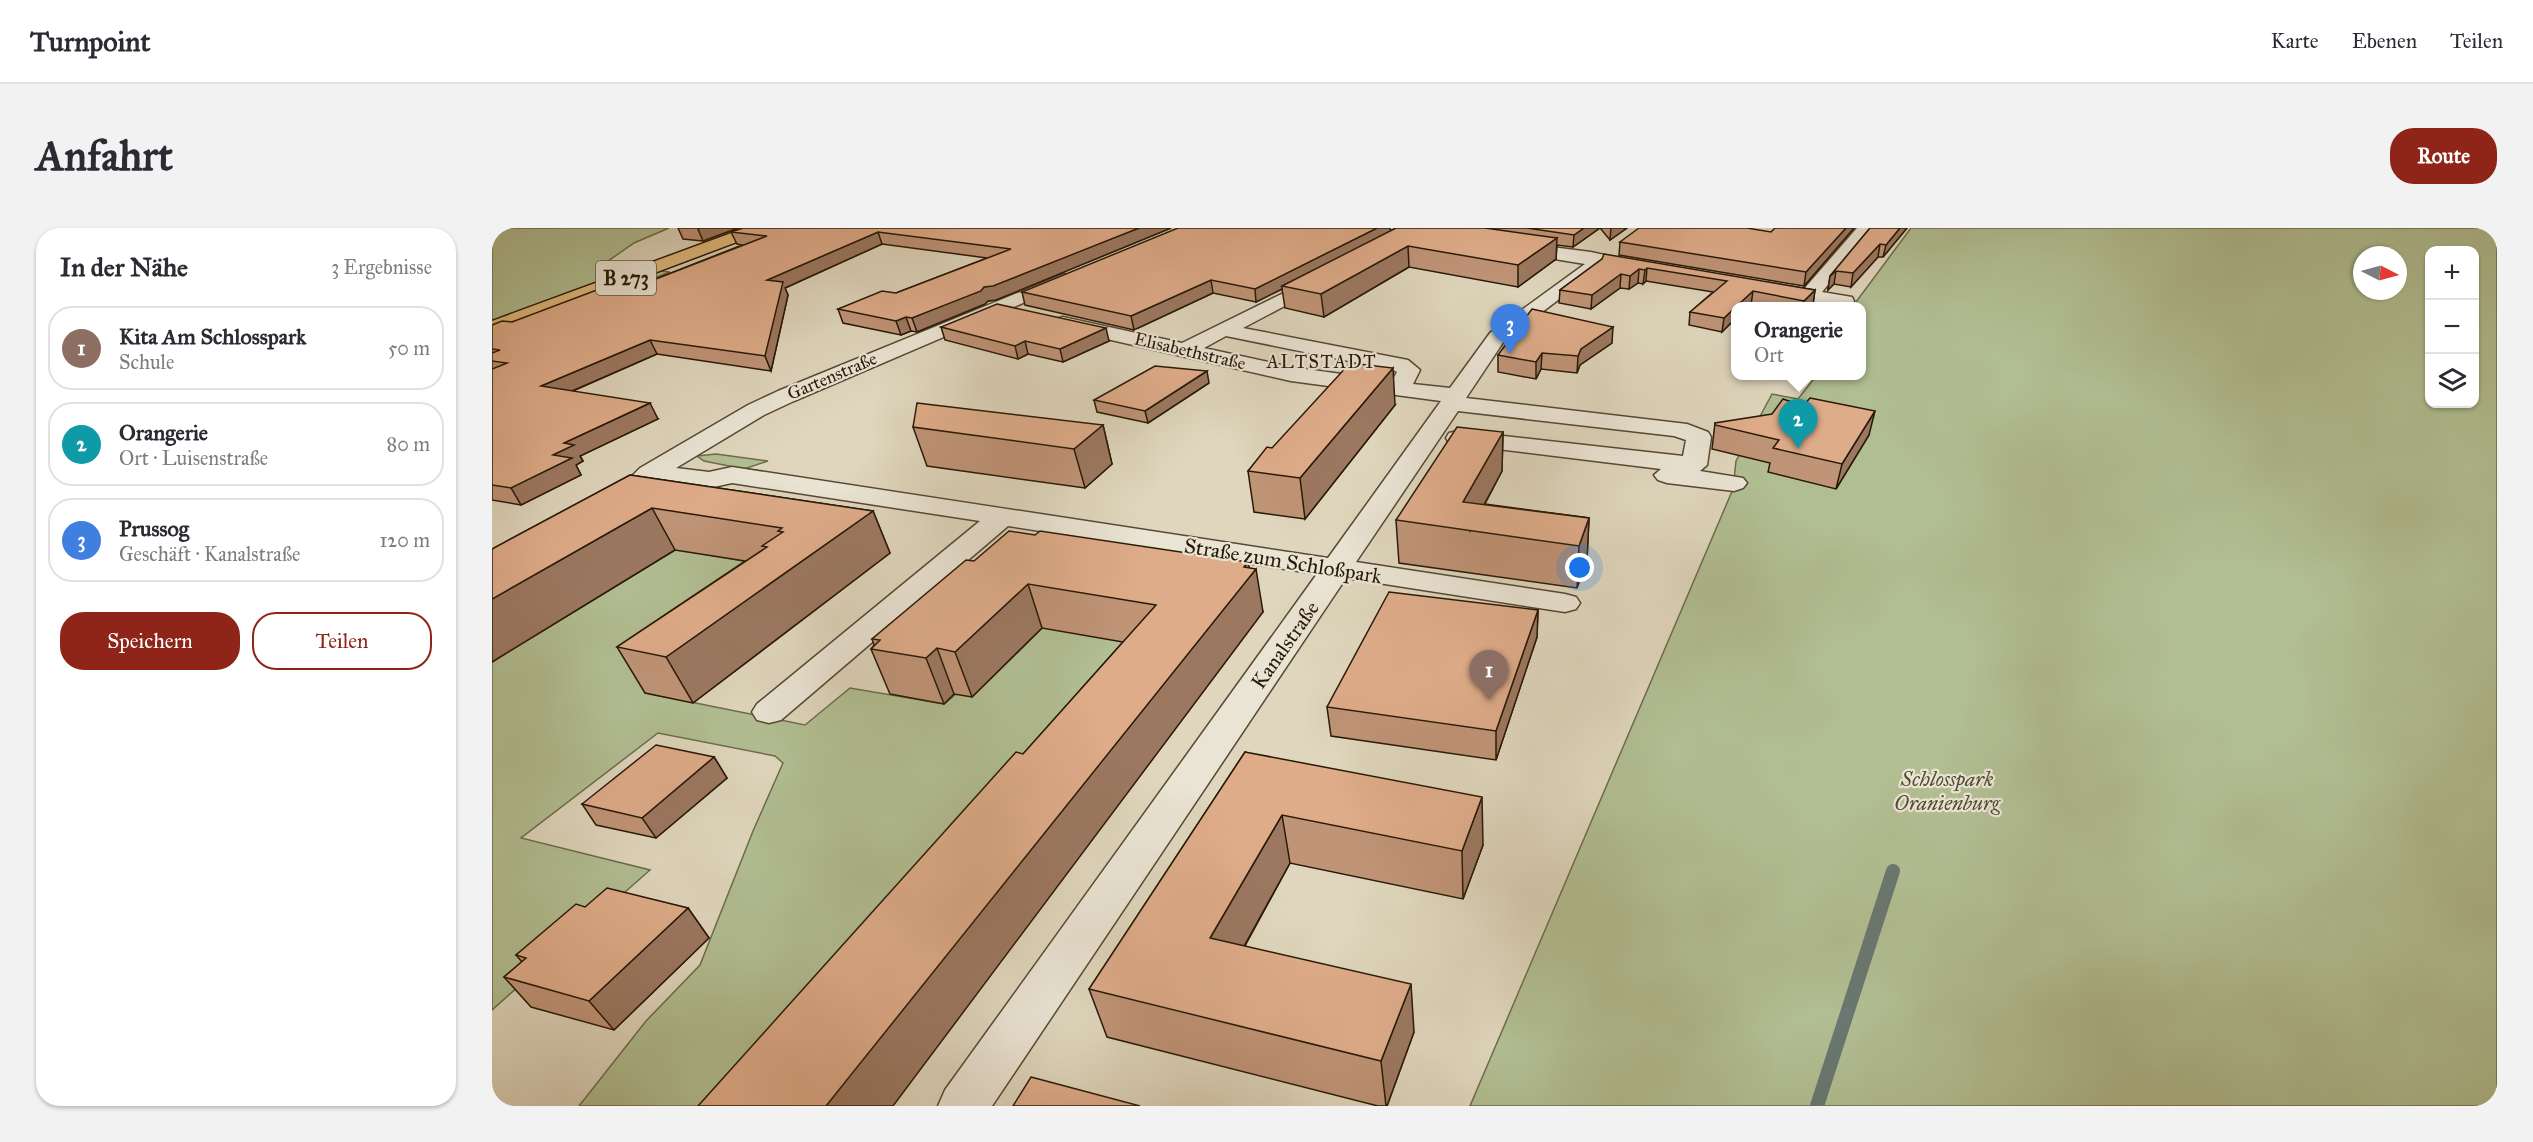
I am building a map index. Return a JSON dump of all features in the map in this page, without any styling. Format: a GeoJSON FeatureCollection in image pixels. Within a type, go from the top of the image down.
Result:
{"type":"FeatureCollection","features":[{"type":"Feature","properties":{"kind":"main road","name":"B 273"},"geometry":{"type":"LineString","coordinates":[[492,328],[760,228]]}},
{"type":"Feature","properties":{"kind":"street"},"geometry":{"type":"LineString","coordinates":[[1809,295],[1866,228]]}},
{"type":"Feature","properties":{"kind":"street"},"geometry":{"type":"LineString","coordinates":[[1497,244],[1603,252],[1627,265]]}},
{"type":"Feature","properties":{"kind":"street","name":"Kanalstraße"},"geometry":{"type":"LineString","coordinates":[[963,1106],[1497,337],[1594,266],[1603,252]]}},
{"type":"Feature","properties":{"kind":"street","name":"Gartenstraße"},"geometry":{"type":"LineString","coordinates":[[650,473],[756,410],[786,396],[1080,273]]}},
{"type":"Feature","properties":{"kind":"street"},"geometry":{"type":"LineString","coordinates":[[1185,350],[1333,273]]}},
{"type":"Feature","properties":{"kind":"street"},"geometry":{"type":"LineString","coordinates":[[1752,286],[1845,301]]}},
{"type":"Feature","properties":{"kind":"street","name":"Elisabethstraße"},"geometry":{"type":"LineString","coordinates":[[995,307],[1291,374],[1454,399],[1679,429],[1699,437],[1694,465],[1425,441]]}},
{"type":"Feature","properties":{"kind":"street"},"geometry":{"type":"LineString","coordinates":[[1224,330],[1400,365],[1409,370],[1399,389]]}},
{"type":"Feature","properties":{"kind":"street"},"geometry":{"type":"LineString","coordinates":[[1425,441],[1734,483]]}},
{"type":"Feature","properties":{"kind":"street","name":"Straße zum Schloßpark"},"geometry":{"type":"LineString","coordinates":[[650,473],[709,480],[732,475],[1564,603]]}},
{"type":"Feature","properties":{"kind":"street"},"geometry":{"type":"LineString","coordinates":[[768,712],[1001,518]]}},
{"type":"Feature","properties":{"kind":"green space"},"geometry":{"type":"Polygon","coordinates":[[[492,228],[669,228],[634,243],[601,266],[670,272],[492,339],[492,228]]]}},
{"type":"Feature","properties":{"kind":"green space","name":"Schlosspark Oranienburg"},"geometry":{"type":"Polygon","coordinates":[[[1911,228],[2497,228],[2497,1106],[1470,1106],[1733,489],[1736,461],[1772,394],[1798,399],[1813,380],[1866,380],[1866,302],[1856,302],[1911,228]]]}},
{"type":"Feature","properties":{"kind":"green space"},"geometry":{"type":"Polygon","coordinates":[[[716,454],[768,461],[744,469],[704,461],[697,456],[716,454]]]}},
{"type":"Feature","properties":{"kind":"green space"},"geometry":{"type":"Polygon","coordinates":[[[668,548],[802,571],[646,693],[805,725],[850,688],[944,704],[1000,658],[1010,659],[1036,620],[1130,643],[775,1106],[579,1106],[646,1021],[700,965],[753,831],[783,763],[775,756],[658,733],[521,838],[650,870],[492,1010],[492,650],[668,548]]]}},
{"type":"Feature","properties":{"kind":"building"},"geometry":{"type":"Polygon","coordinates":[[[743,228],[1139,228],[993,286],[984,287],[981,291],[912,318],[906,317],[896,321],[838,309],[882,291],[896,293],[1011,249],[878,232],[767,280],[783,282],[765,356],[650,340],[541,386],[650,403],[564,443],[574,445],[553,455],[572,458],[511,488],[492,485],[492,369],[507,363],[492,361],[492,353],[500,350],[492,349],[492,325],[502,321],[512,322],[602,288],[625,291],[767,236],[731,232],[743,228]]]}},
{"type":"Feature","properties":{"kind":"building"},"geometry":{"type":"Polygon","coordinates":[[[1178,228],[1377,228],[1255,289],[1211,280],[1131,316],[1022,292],[1178,228]]]}},
{"type":"Feature","properties":{"kind":"building"},"geometry":{"type":"Polygon","coordinates":[[[1396,228],[1485,228],[1557,238],[1518,265],[1408,246],[1321,294],[1282,286],[1396,228]]]}},
{"type":"Feature","properties":{"kind":"building"},"geometry":{"type":"Polygon","coordinates":[[[1527,228],[1584,228],[1574,235],[1527,228]]]}},
{"type":"Feature","properties":{"kind":"building"},"geometry":{"type":"Polygon","coordinates":[[[1639,228],[1747,228],[1771,232],[1775,228],[1846,228],[1806,272],[1620,242],[1639,228]]]}},
{"type":"Feature","properties":{"kind":"building"},"geometry":{"type":"Polygon","coordinates":[[[1870,228],[1900,228],[1886,245],[1880,244],[1853,273],[1836,271],[1830,276],[1870,228]]]}},
{"type":"Feature","properties":{"kind":"building"},"geometry":{"type":"Polygon","coordinates":[[[1604,254],[1815,290],[1804,301],[1753,291],[1741,302],[1731,302],[1731,311],[1724,318],[1690,312],[1727,281],[1647,268],[1639,269],[1630,276],[1621,274],[1592,295],[1560,290],[1602,259],[1604,254]]]}},
{"type":"Feature","properties":{"kind":"building"},"geometry":{"type":"Polygon","coordinates":[[[997,304],[1106,328],[1060,349],[1025,341],[1015,346],[941,327],[997,304]]]}},
{"type":"Feature","properties":{"kind":"building"},"geometry":{"type":"Polygon","coordinates":[[[1532,309],[1613,327],[1581,349],[1578,356],[1542,353],[1536,362],[1498,355],[1532,309]]]}},
{"type":"Feature","properties":{"kind":"building"},"geometry":{"type":"Polygon","coordinates":[[[1350,363],[1393,368],[1300,478],[1248,471],[1267,447],[1272,448],[1350,363]]]}},
{"type":"Feature","properties":{"kind":"building"},"geometry":{"type":"Polygon","coordinates":[[[1155,366],[1207,371],[1145,411],[1094,400],[1155,366]]]}},
{"type":"Feature","properties":{"kind":"building"},"geometry":{"type":"Polygon","coordinates":[[[1810,398],[1875,411],[1842,464],[1773,448],[1779,440],[1715,425],[1715,423],[1772,414],[1783,399],[1803,406],[1810,398]]]}},
{"type":"Feature","properties":{"kind":"building"},"geometry":{"type":"Polygon","coordinates":[[[917,403],[1103,425],[1074,449],[913,427],[917,403]]]}},
{"type":"Feature","properties":{"kind":"building"},"geometry":{"type":"Polygon","coordinates":[[[1457,427],[1503,432],[1463,502],[1589,518],[1579,546],[1396,520],[1457,427]]]}},
{"type":"Feature","properties":{"kind":"building"},"geometry":{"type":"Polygon","coordinates":[[[630,475],[873,511],[666,657],[617,647],[767,547],[762,546],[783,532],[778,531],[782,528],[652,508],[492,599],[492,549],[630,475]]]}},
{"type":"Feature","properties":{"kind":"building"},"geometry":{"type":"Polygon","coordinates":[[[1009,531],[1035,535],[1040,531],[1248,562],[1244,567],[1256,569],[826,1106],[698,1106],[1016,752],[1023,754],[1156,605],[1028,584],[955,652],[937,648],[926,658],[871,649],[880,640],[872,639],[966,560],[974,561],[1009,531]]]}},
{"type":"Feature","properties":{"kind":"building"},"geometry":{"type":"Polygon","coordinates":[[[1389,592],[1538,610],[1496,731],[1327,707],[1389,592]]]}},
{"type":"Feature","properties":{"kind":"building"},"geometry":{"type":"Polygon","coordinates":[[[656,745],[714,757],[642,818],[582,804],[656,745]]]}},
{"type":"Feature","properties":{"kind":"building"},"geometry":{"type":"Polygon","coordinates":[[[1245,752],[1482,797],[1462,851],[1282,815],[1210,938],[1411,984],[1381,1061],[1089,989],[1245,752]]]}},
{"type":"Feature","properties":{"kind":"building"},"geometry":{"type":"Polygon","coordinates":[[[607,888],[688,908],[589,1001],[504,977],[526,958],[516,955],[576,904],[585,907],[607,888]]]}},
{"type":"Feature","properties":{"kind":"building"},"geometry":{"type":"Polygon","coordinates":[[[1031,1077],[1140,1106],[1013,1106],[1031,1077]]]}},
{"type":"Feature","properties":{"kind":"waterway"},"geometry":{"type":"LineString","coordinates":[[1817,1106],[1893,871]]}},
{"type":"Feature","properties":{"kind":"place","name":"Prussog"},"geometry":{"type":"Point","coordinates":[1510,354]}},
{"type":"Feature","properties":{"kind":"place","name":"Orangerie"},"geometry":{"type":"Point","coordinates":[1798,449]}},
{"type":"Feature","properties":{"kind":"place","name":"Kita Am Schlosspark"},"geometry":{"type":"Point","coordinates":[1489,700]}},
{"type":"Feature","properties":{"kind":"district","name":"ALTSTADT"},"geometry":{"type":"Point","coordinates":[1322,362]}}]}
